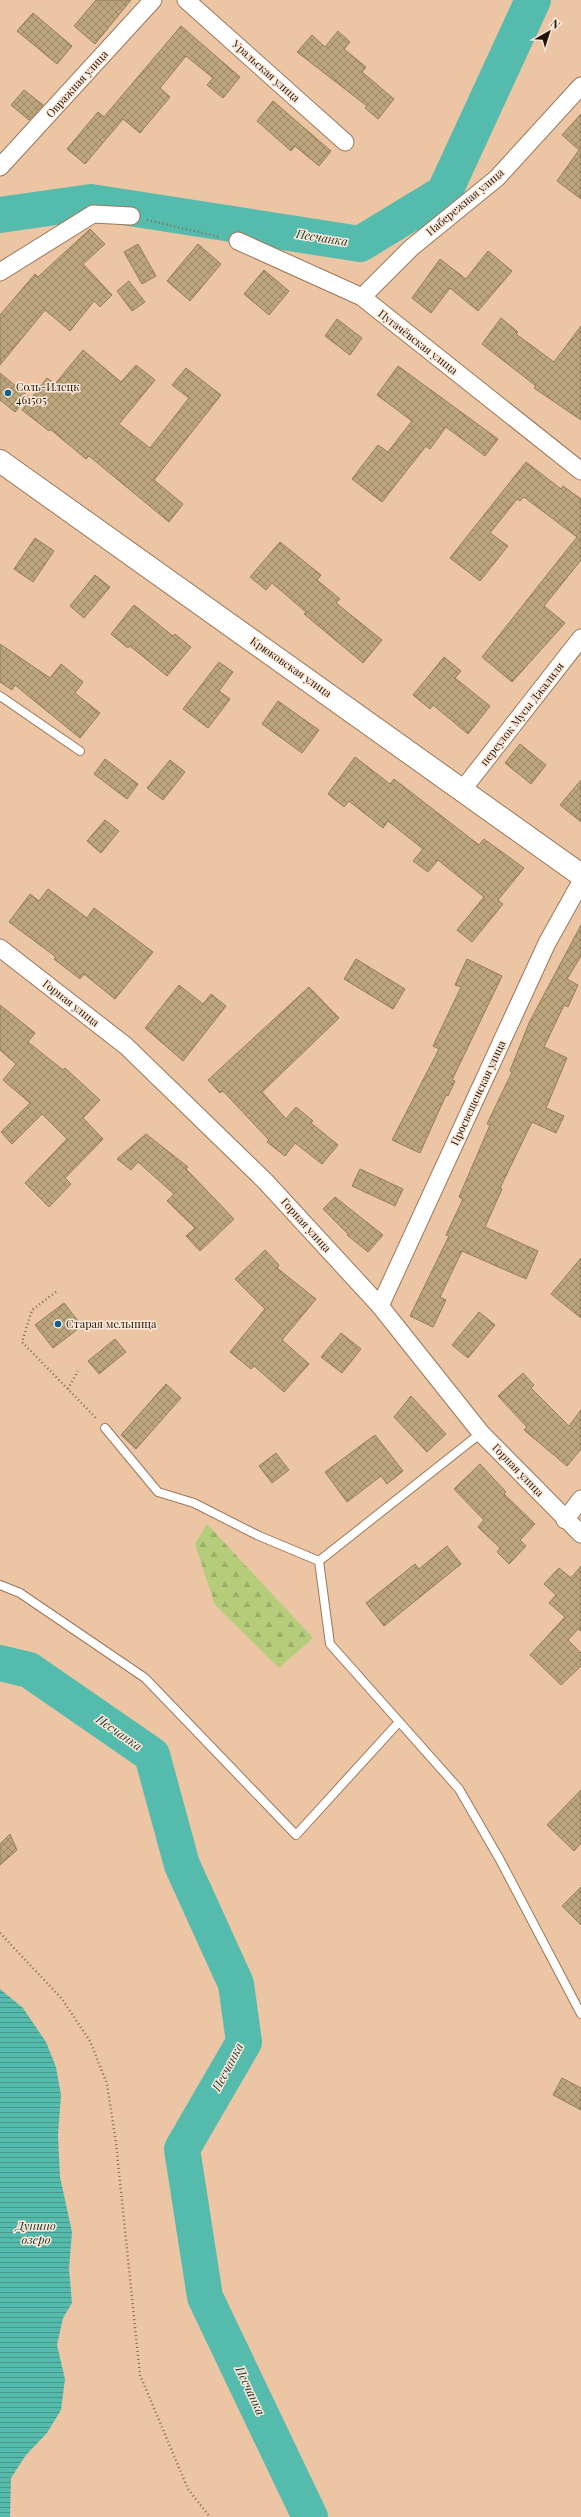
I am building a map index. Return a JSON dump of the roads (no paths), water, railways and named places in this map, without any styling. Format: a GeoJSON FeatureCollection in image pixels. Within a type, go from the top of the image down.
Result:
{"type":"FeatureCollection","features":[{"type":"Feature","properties":{"kind":"street","name":"Овражная улица"},"geometry":{"type":"LineString","coordinates":[[0,168],[154,0]]}},
{"type":"Feature","properties":{"kind":"street","name":"Уральская улица"},"geometry":{"type":"LineString","coordinates":[[186,0],[346,142]]}},
{"type":"Feature","properties":{"kind":"street","name":"Набережная улица"},"geometry":{"type":"LineString","coordinates":[[362,298],[411,248],[497,178],[581,86]]}},
{"type":"Feature","properties":{"kind":"street"},"geometry":{"type":"LineString","coordinates":[[0,272],[93,214],[131,216]]}},
{"type":"Feature","properties":{"kind":"street","name":"Пугачёвская улица"},"geometry":{"type":"LineString","coordinates":[[238,241],[362,298],[581,471]]}},
{"type":"Feature","properties":{"kind":"street","name":"Крюковская улица"},"geometry":{"type":"LineString","coordinates":[[0,461],[581,875]]}},
{"type":"Feature","properties":{"kind":"street","name":"переулок Мусы Джалиля"},"geometry":{"type":"LineString","coordinates":[[462,790],[581,638]]}},
{"type":"Feature","properties":{"kind":"street","name":"Просвещенская улица"},"geometry":{"type":"LineString","coordinates":[[380,1306],[547,943],[581,882]]}},
{"type":"Feature","properties":{"kind":"street","name":"Горная улица"},"geometry":{"type":"LineString","coordinates":[[0,948],[126,1046],[265,1181],[380,1306],[481,1433],[565,1520],[581,1534]]}},
{"type":"Feature","properties":{"kind":"street"},"geometry":{"type":"LineString","coordinates":[[565,1520],[581,1499]]}},
{"type":"Feature","properties":{"kind":"lane"},"geometry":{"type":"LineString","coordinates":[[0,696],[80,751]]}},
{"type":"Feature","properties":{"kind":"lane"},"geometry":{"type":"LineString","coordinates":[[105,1428],[158,1492],[194,1503],[257,1536],[319,1561]]}},
{"type":"Feature","properties":{"kind":"lane"},"geometry":{"type":"LineString","coordinates":[[319,1561],[481,1433]]}},
{"type":"Feature","properties":{"kind":"lane"},"geometry":{"type":"LineString","coordinates":[[319,1561],[330,1644],[459,1789],[500,1860],[581,2014]]}},
{"type":"Feature","properties":{"kind":"lane"},"geometry":{"type":"LineString","coordinates":[[0,1585],[20,1593],[145,1678],[296,1835],[399,1722]]}},
{"type":"Feature","properties":{"kind":"water","name":"Дунино озеро"},"geometry":{"type":"Polygon","coordinates":[[[0,1989],[23,2008],[46,2042],[56,2067],[61,2095],[58,2135],[60,2177],[72,2232],[69,2269],[72,2303],[63,2318],[57,2345],[65,2379],[61,2410],[47,2433],[26,2455],[11,2478],[10,2517],[0,2517],[0,1989]]]}},
{"type":"Feature","properties":{"kind":"waterway","name":"Песчанка"},"geometry":{"type":"LineString","coordinates":[[0,215],[91,202],[360,244],[444,193],[533,0]]}},
{"type":"Feature","properties":{"kind":"waterway","name":"Песчанка"},"geometry":{"type":"LineString","coordinates":[[0,1663],[29,1670],[152,1755],[182,1865],[236,1984],[244,2042],[182,2149],[205,2297],[310,2517]]}},
{"type":"Feature","properties":{"kind":"place","name":"Соль-Илецк 461505"},"geometry":{"type":"Point","coordinates":[8,393]}},
{"type":"Feature","properties":{"kind":"place","name":"Старая мельница"},"geometry":{"type":"Point","coordinates":[58,1324]}}]}
